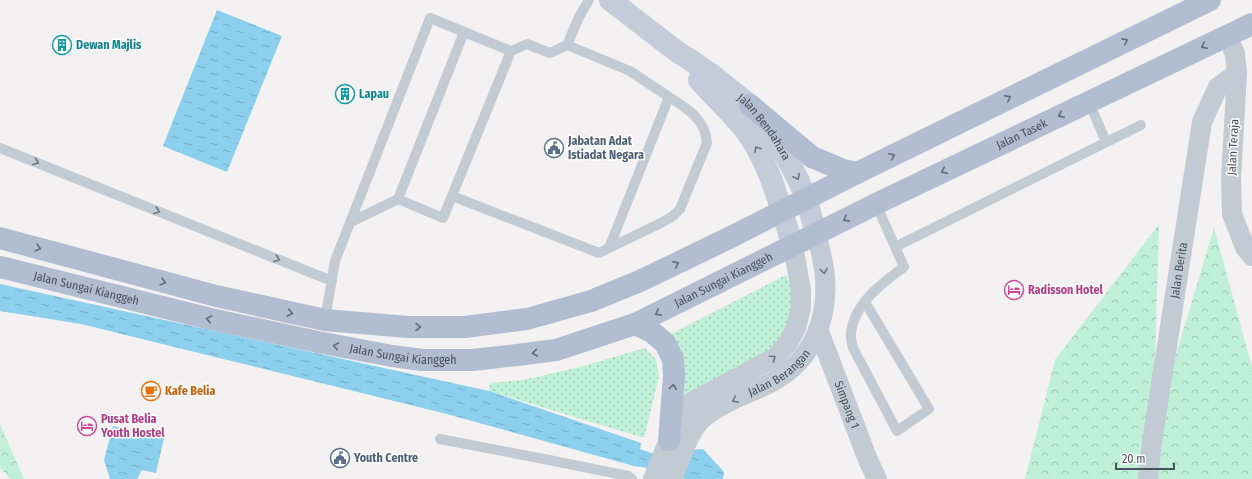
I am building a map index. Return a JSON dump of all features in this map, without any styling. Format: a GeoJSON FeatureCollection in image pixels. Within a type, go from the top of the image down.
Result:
{"type":"FeatureCollection","features":[{"type":"Feature","properties":{"kind":"main road","name":"Jalan Bendahara"},"geometry":{"type":"LineString","coordinates":[[610,0],[675,50],[711,74],[750,106],[772,133],[798,179],[806,198],[816,233]]}},
{"type":"Feature","properties":{"kind":"main road"},"geometry":{"type":"LineString","coordinates":[[0,238],[216,296],[325,320],[408,327],[465,327],[527,318],[590,301],[640,281],[1210,0]]}},
{"type":"Feature","properties":{"kind":"main road","name":"Jalan Tasek"},"geometry":{"type":"LineString","coordinates":[[794,246],[816,233],[1252,24]]}},
{"type":"Feature","properties":{"kind":"main road","name":"Jalan Bendahara"},"geometry":{"type":"LineString","coordinates":[[675,50],[703,85],[725,106],[746,130],[761,154],[794,246]]}},
{"type":"Feature","properties":{"kind":"main road"},"geometry":{"type":"LineString","coordinates":[[750,106],[812,157],[843,170],[857,173]]}},
{"type":"Feature","properties":{"kind":"main road","name":"Jalan Sungai Kianggeh"},"geometry":{"type":"LineString","coordinates":[[0,267],[211,319],[360,350],[422,360],[473,360],[517,356],[556,350],[635,324],[794,246]]}},
{"type":"Feature","properties":{"kind":"main road"},"geometry":{"type":"LineString","coordinates":[[635,324],[652,332],[665,343],[673,359],[677,443]]}},
{"type":"Feature","properties":{"kind":"street","name":"Jalan Teraja"},"geometry":{"type":"LineString","coordinates":[[1227,35],[1235,54],[1237,73],[1231,178],[1232,214],[1245,247],[1252,256]]}},
{"type":"Feature","properties":{"kind":"street","name":"Jalan Berita"},"geometry":{"type":"LineString","coordinates":[[1148,479],[1152,442],[1202,122],[1218,87],[1237,73]]}},
{"type":"Feature","properties":{"kind":"street","name":"Jalan Berangan"},"geometry":{"type":"LineString","coordinates":[[677,443],[715,409],[791,370],[808,351],[818,329],[823,306],[825,278],[816,233]]}},
{"type":"Feature","properties":{"kind":"street","name":"Jalan Berangan"},"geometry":{"type":"LineString","coordinates":[[660,478],[677,443],[679,417],[690,403],[776,357],[788,343],[796,328],[801,308],[801,290],[794,246]]}},
{"type":"Feature","properties":{"kind":"street","name":"Simpang 1"},"geometry":{"type":"LineString","coordinates":[[818,329],[868,460],[877,479]]}},
{"type":"Feature","properties":{"kind":"lane"},"geometry":{"type":"LineString","coordinates":[[398,199],[443,218],[511,51],[527,44],[550,53],[567,45],[579,16],[589,0]]}},
{"type":"Feature","properties":{"kind":"lane"},"geometry":{"type":"LineString","coordinates":[[325,320],[335,261],[430,18],[511,51]]}},
{"type":"Feature","properties":{"kind":"lane"},"geometry":{"type":"LineString","coordinates":[[351,222],[398,199],[464,32]]}},
{"type":"Feature","properties":{"kind":"lane"},"geometry":{"type":"LineString","coordinates":[[452,196],[599,253],[661,223],[680,210],[707,143],[705,128],[683,105],[630,71],[567,45]]}},
{"type":"Feature","properties":{"kind":"lane"},"geometry":{"type":"LineString","coordinates":[[609,248],[669,97]]}},
{"type":"Feature","properties":{"kind":"lane"},"geometry":{"type":"LineString","coordinates":[[1089,102],[1106,142]]}},
{"type":"Feature","properties":{"kind":"lane"},"geometry":{"type":"LineString","coordinates":[[895,247],[1141,125]]}},
{"type":"Feature","properties":{"kind":"lane"},"geometry":{"type":"LineString","coordinates":[[0,148],[332,281]]}},
{"type":"Feature","properties":{"kind":"lane"},"geometry":{"type":"LineString","coordinates":[[865,302],[929,409],[897,431],[853,348],[851,333],[856,314],[865,302],[881,284],[904,267],[876,204]]}},
{"type":"Feature","properties":{"kind":"lane"},"geometry":{"type":"LineString","coordinates":[[440,439],[628,476],[632,479]]}},
{"type":"Feature","properties":{"kind":"green space"},"geometry":{"type":"Polygon","coordinates":[[[1159,224],[1153,431],[1214,228],[1252,367],[1252,479],[1025,479],[1055,360],[1159,224]]]}},
{"type":"Feature","properties":{"kind":"green space"},"geometry":{"type":"Polygon","coordinates":[[[786,275],[795,296],[793,316],[780,344],[706,383],[678,404],[671,334],[786,275]]]}},
{"type":"Feature","properties":{"kind":"green space"},"geometry":{"type":"Polygon","coordinates":[[[645,348],[656,360],[659,376],[644,438],[489,391],[490,383],[523,380],[580,367],[645,348]]]}},
{"type":"Feature","properties":{"kind":"green space"},"geometry":{"type":"Polygon","coordinates":[[[0,424],[24,479],[11,479],[0,468],[0,424]]]}},
{"type":"Feature","properties":{"kind":"water"},"geometry":{"type":"Polygon","coordinates":[[[217,10],[282,36],[227,172],[163,146],[217,10]]]}},
{"type":"Feature","properties":{"kind":"water"},"geometry":{"type":"Polygon","coordinates":[[[0,284],[489,391],[641,443],[640,449],[651,453],[703,449],[724,472],[723,479],[685,479],[443,413],[81,324],[0,311],[0,284]]]}},
{"type":"Feature","properties":{"kind":"water"},"geometry":{"type":"Polygon","coordinates":[[[113,426],[164,438],[156,473],[142,470],[137,479],[110,479],[104,460],[113,426]]]}},
{"type":"Feature","properties":{"kind":"place","name":"Dewan Majlis"},"geometry":{"type":"Point","coordinates":[62,45]}},
{"type":"Feature","properties":{"kind":"place","name":"Lapau"},"geometry":{"type":"Point","coordinates":[345,94]}},
{"type":"Feature","properties":{"kind":"place","name":"Jabatan Adat Istiadat Negara"},"geometry":{"type":"Point","coordinates":[554,148]}},
{"type":"Feature","properties":{"kind":"place","name":"Radisson Hotel"},"geometry":{"type":"Point","coordinates":[1014,290]}},
{"type":"Feature","properties":{"kind":"place","name":"Kafe Belia"},"geometry":{"type":"Point","coordinates":[151,391]}},
{"type":"Feature","properties":{"kind":"place","name":"Pusat Belia Youth Hostel"},"geometry":{"type":"Point","coordinates":[87,426]}},
{"type":"Feature","properties":{"kind":"place","name":"Youth Centre"},"geometry":{"type":"Point","coordinates":[340,458]}}]}
